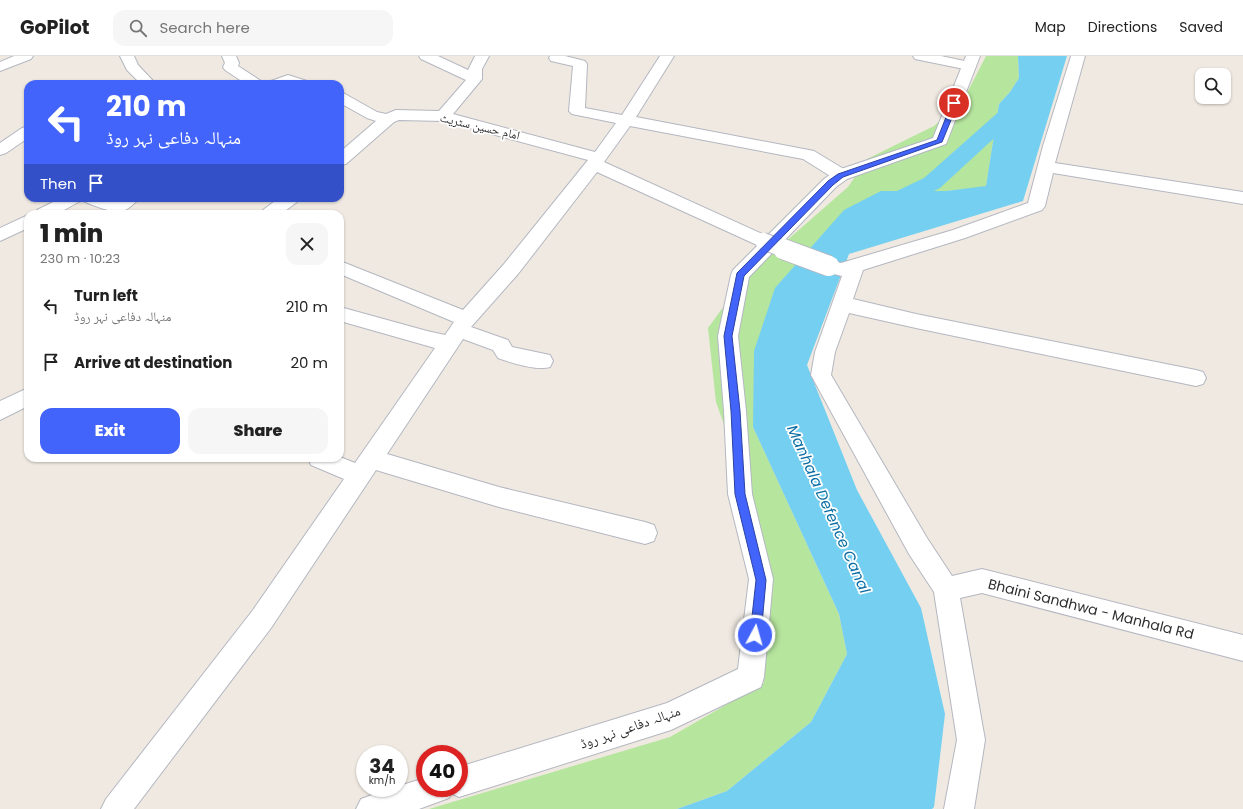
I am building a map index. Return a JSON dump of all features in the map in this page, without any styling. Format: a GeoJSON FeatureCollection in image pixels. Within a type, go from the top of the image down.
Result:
{"type":"FeatureCollection","features":[{"type":"Feature","properties":{"kind":"street"},"geometry":{"type":"LineString","coordinates":[[0,67],[26,56]]}},
{"type":"Feature","properties":{"kind":"street"},"geometry":{"type":"LineString","coordinates":[[127,56],[132,67],[145,80]]}},
{"type":"Feature","properties":{"kind":"street"},"geometry":{"type":"LineString","coordinates":[[230,56],[232,63],[230,67],[250,80]]}},
{"type":"Feature","properties":{"kind":"street"},"geometry":{"type":"LineString","coordinates":[[426,56],[475,79]]}},
{"type":"Feature","properties":{"kind":"street"},"geometry":{"type":"LineString","coordinates":[[443,116],[475,79],[475,69],[482,56]]}},
{"type":"Feature","properties":{"kind":"street"},"geometry":{"type":"LineString","coordinates":[[558,56],[556,58],[580,64],[577,111],[627,119],[808,155],[841,175]]}},
{"type":"Feature","properties":{"kind":"street"},"geometry":{"type":"LineString","coordinates":[[116,809],[262,619],[458,331],[511,269],[597,161],[627,119],[667,56]]}},
{"type":"Feature","properties":{"kind":"street"},"geometry":{"type":"LineString","coordinates":[[920,56],[971,61]]}},
{"type":"Feature","properties":{"kind":"street"},"geometry":{"type":"LineString","coordinates":[[1078,56],[1046,167],[1243,198]]}},
{"type":"Feature","properties":{"kind":"street","name":"منہالہ دفاعی نہر روڈ"},"geometry":{"type":"LineString","coordinates":[[468,779],[671,716],[751,677],[761,580],[740,494],[736,411],[728,336],[740,275],[830,183],[841,175],[940,141],[971,61]]}},
{"type":"Feature","properties":{"kind":"street"},"geometry":{"type":"LineString","coordinates":[[344,99],[372,115],[388,120]]}},
{"type":"Feature","properties":{"kind":"street","name":"امام حسین سٹریٹ"},"geometry":{"type":"LineString","coordinates":[[388,120],[396,115],[443,116],[540,141],[597,161],[763,241],[840,270],[959,234],[1036,206],[1046,167]]}},
{"type":"Feature","properties":{"kind":"street"},"geometry":{"type":"LineString","coordinates":[[344,157],[388,120]]}},
{"type":"Feature","properties":{"kind":"street"},"geometry":{"type":"LineString","coordinates":[[0,150],[24,134]]}},
{"type":"Feature","properties":{"kind":"street"},"geometry":{"type":"LineString","coordinates":[[51,210],[67,202]]}},
{"type":"Feature","properties":{"kind":"street"},"geometry":{"type":"LineString","coordinates":[[104,202],[118,206],[124,202]]}},
{"type":"Feature","properties":{"kind":"street"},"geometry":{"type":"LineString","coordinates":[[273,210],[280,202]]}},
{"type":"Feature","properties":{"kind":"street"},"geometry":{"type":"LineString","coordinates":[[0,235],[24,223]]}},
{"type":"Feature","properties":{"kind":"street"},"geometry":{"type":"LineString","coordinates":[[855,266],[825,352],[821,375],[918,546],[946,589],[971,740],[959,809]]}},
{"type":"Feature","properties":{"kind":"street"},"geometry":{"type":"LineString","coordinates":[[344,269],[458,331],[502,346],[505,353],[543,362]]}},
{"type":"Feature","properties":{"kind":"street"},"geometry":{"type":"LineString","coordinates":[[842,304],[924,323],[1196,378]]}},
{"type":"Feature","properties":{"kind":"street"},"geometry":{"type":"LineString","coordinates":[[344,315],[426,339],[458,331]]}},
{"type":"Feature","properties":{"kind":"street"},"geometry":{"type":"LineString","coordinates":[[0,411],[24,398]]}},
{"type":"Feature","properties":{"kind":"street"},"geometry":{"type":"LineString","coordinates":[[340,462],[499,497],[645,533]]}},
{"type":"Feature","properties":{"kind":"street","name":"Bhaini Sandhwa - Manhala Rd"},"geometry":{"type":"LineString","coordinates":[[946,589],[982,581],[1243,648]]}},
{"type":"Feature","properties":{"kind":"street"},"geometry":{"type":"LineString","coordinates":[[371,809],[416,795]]}},
{"type":"Feature","properties":{"kind":"green space"},"geometry":{"type":"Polygon","coordinates":[[[986,56],[1018,56],[1019,78],[1010,92],[999,104],[986,187],[946,191],[881,191],[753,427],[839,614],[847,654],[811,722],[727,791],[677,809],[429,809],[670,737],[764,683],[771,580],[749,495],[716,402],[708,328],[745,277],[848,187],[867,159],[934,126],[965,97],[986,56]]]}},
{"type":"Feature","properties":{"kind":"water"},"geometry":{"type":"Polygon","coordinates":[[[1018,56],[1067,56],[1023,201],[849,254],[807,365],[857,490],[921,608],[945,714],[934,807],[932,809],[677,809],[727,791],[811,722],[847,654],[839,614],[753,427],[754,351],[775,288],[844,210],[881,191],[946,191],[986,186],[999,104],[1010,92],[1019,78],[1018,56]]]}},
{"type":"Feature","properties":{"kind":"waterway","name":"Manhala Defence Canal"},"geometry":{"type":"LineString","coordinates":[[882,207],[932,183],[1047,79],[1039,56]]}},
{"type":"Feature","properties":{"kind":"route"},"geometry":{"type":"LineString","coordinates":[[755,635],[761,580],[740,494],[736,411],[728,336],[740,275],[830,183],[841,175],[940,141],[954,103]]}}]}
